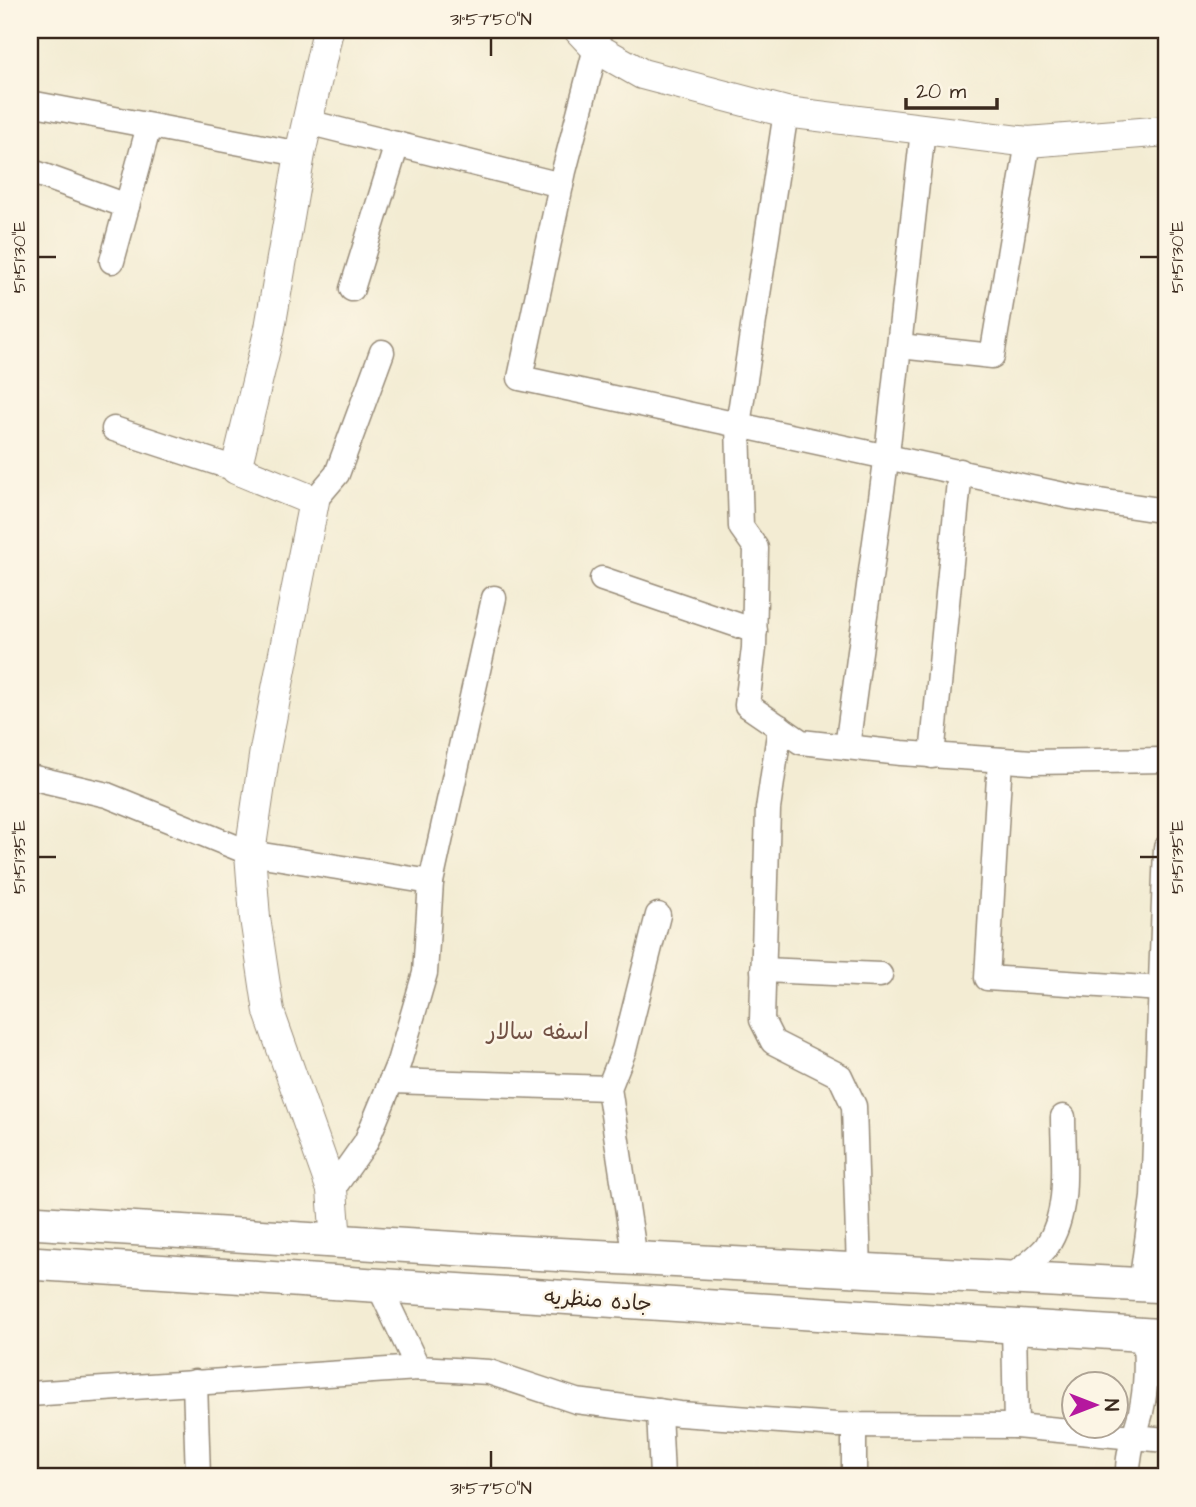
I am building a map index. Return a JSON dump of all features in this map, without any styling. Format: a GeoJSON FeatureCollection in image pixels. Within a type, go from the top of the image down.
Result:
{"type":"FeatureCollection","features":[{"type":"Feature","properties":{"kind":"main road"},"geometry":{"type":"LineString","coordinates":[[30,1222],[635,1259],[1154,1285]]}},
{"type":"Feature","properties":{"kind":"main road","name":"جاده منظریه"},"geometry":{"type":"LineString","coordinates":[[30,1264],[1155,1335]]}},
{"type":"Feature","properties":{"kind":"street"},"geometry":{"type":"LineString","coordinates":[[236,469],[270,328],[300,154],[328,30]]}},
{"type":"Feature","properties":{"kind":"street"},"geometry":{"type":"LineString","coordinates":[[1166,131],[1028,142],[786,112],[642,74],[587,39],[561,185],[520,378],[887,454],[1073,497],[1166,511]]}},
{"type":"Feature","properties":{"kind":"street"},"geometry":{"type":"LineString","coordinates":[[30,103],[300,154]]}},
{"type":"Feature","properties":{"kind":"street"},"geometry":{"type":"LineString","coordinates":[[786,112],[738,425],[741,527],[756,548],[755,631],[747,705],[802,742],[1000,760],[1166,760]]}},
{"type":"Feature","properties":{"kind":"street"},"geometry":{"type":"LineString","coordinates":[[307,122],[561,185]]}},
{"type":"Feature","properties":{"kind":"street"},"geometry":{"type":"LineString","coordinates":[[112,261],[149,126]]}},
{"type":"Feature","properties":{"kind":"street"},"geometry":{"type":"LineString","coordinates":[[848,747],[887,454],[923,131]]}},
{"type":"Feature","properties":{"kind":"street"},"geometry":{"type":"LineString","coordinates":[[900,346],[992,356],[1028,142]]}},
{"type":"Feature","properties":{"kind":"street"},"geometry":{"type":"LineString","coordinates":[[352,289],[397,144]]}},
{"type":"Feature","properties":{"kind":"street"},"geometry":{"type":"LineString","coordinates":[[30,171],[127,206]]}},
{"type":"Feature","properties":{"kind":"street"},"geometry":{"type":"LineString","coordinates":[[336,1241],[332,1190],[269,1012],[255,918],[250,853],[265,750],[314,501],[337,474],[382,352]]}},
{"type":"Feature","properties":{"kind":"street"},"geometry":{"type":"LineString","coordinates":[[114,429],[236,469],[314,501]]}},
{"type":"Feature","properties":{"kind":"street"},"geometry":{"type":"LineString","coordinates":[[932,755],[960,471]]}},
{"type":"Feature","properties":{"kind":"street"},"geometry":{"type":"LineString","coordinates":[[602,579],[755,631]]}},
{"type":"Feature","properties":{"kind":"street"},"geometry":{"type":"LineString","coordinates":[[332,1190],[366,1142],[391,1081],[425,972],[431,882],[494,598]]}},
{"type":"Feature","properties":{"kind":"street"},"geometry":{"type":"LineString","coordinates":[[780,727],[768,809],[762,1020],[773,1042],[840,1076],[853,1106],[859,1271]]}},
{"type":"Feature","properties":{"kind":"street"},"geometry":{"type":"LineString","coordinates":[[1000,760],[987,978],[1164,977]]}},
{"type":"Feature","properties":{"kind":"street"},"geometry":{"type":"LineString","coordinates":[[30,777],[107,795],[250,853],[431,882]]}},
{"type":"Feature","properties":{"kind":"street"},"geometry":{"type":"LineString","coordinates":[[1154,1285],[1153,1197],[1164,977],[1166,848]]}},
{"type":"Feature","properties":{"kind":"street"},"geometry":{"type":"LineString","coordinates":[[635,1259],[609,1088],[624,1050],[658,915]]}},
{"type":"Feature","properties":{"kind":"street"},"geometry":{"type":"LineString","coordinates":[[763,970],[880,975]]}},
{"type":"Feature","properties":{"kind":"street"},"geometry":{"type":"LineString","coordinates":[[391,1081],[609,1088]]}},
{"type":"Feature","properties":{"kind":"street"},"geometry":{"type":"LineString","coordinates":[[1010,1278],[1045,1248],[1058,1226],[1063,1191],[1063,1117]]}},
{"type":"Feature","properties":{"kind":"street"},"geometry":{"type":"LineString","coordinates":[[379,1286],[418,1368]]}},
{"type":"Feature","properties":{"kind":"street"},"geometry":{"type":"LineString","coordinates":[[1014,1326],[1016,1426]]}},
{"type":"Feature","properties":{"kind":"street"},"geometry":{"type":"LineString","coordinates":[[1128,1477],[1127,1455],[1155,1335]]}},
{"type":"Feature","properties":{"kind":"street"},"geometry":{"type":"LineString","coordinates":[[30,1394],[418,1368],[489,1372],[576,1401],[659,1411],[853,1426],[1016,1426],[1166,1440]]}},
{"type":"Feature","properties":{"kind":"street"},"geometry":{"type":"LineString","coordinates":[[195,1382],[198,1477]]}},
{"type":"Feature","properties":{"kind":"street"},"geometry":{"type":"LineString","coordinates":[[659,1411],[662,1477]]}},
{"type":"Feature","properties":{"kind":"street"},"geometry":{"type":"LineString","coordinates":[[853,1426],[854,1477]]}},
{"type":"Feature","properties":{"kind":"building"},"geometry":{"type":"Polygon","coordinates":[[[1166,1363],[1166,1409],[1156,1401],[1166,1363]]]}},
{"type":"Feature","properties":{"kind":"district","name":"اسفه سالار"},"geometry":{"type":"Point","coordinates":[538,1031]}}]}
